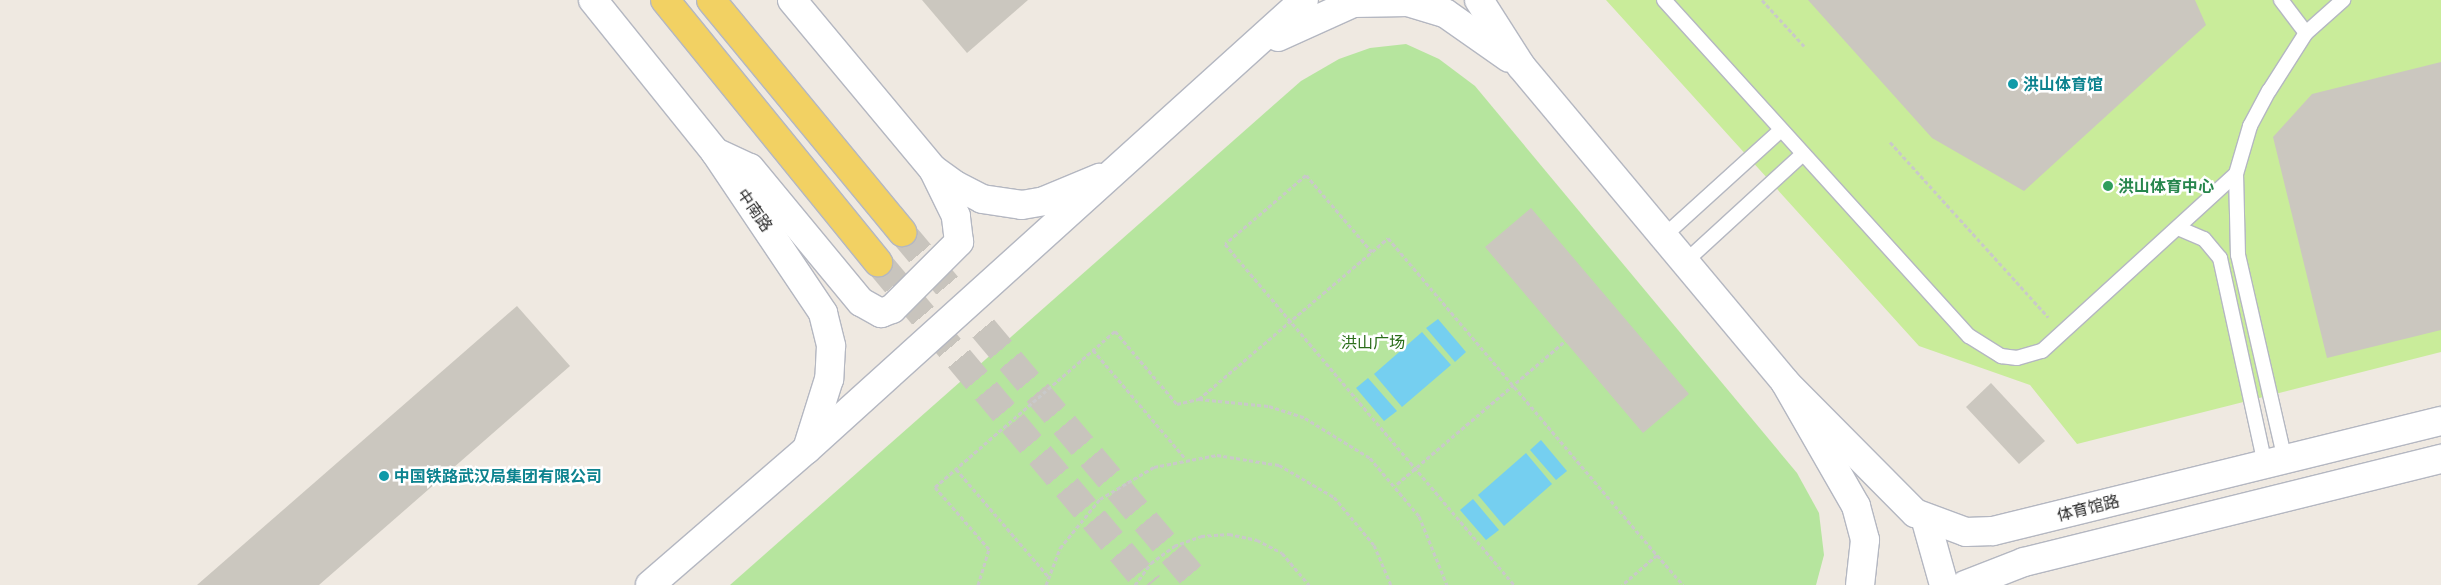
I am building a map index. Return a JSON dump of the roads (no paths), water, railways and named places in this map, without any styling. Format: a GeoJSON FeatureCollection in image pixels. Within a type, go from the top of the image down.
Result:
{"type":"FeatureCollection","features":[{"type":"Feature","properties":{"kind":"main road","name":"中南路"},"geometry":{"type":"LineString","coordinates":[[593,0],[715,152],[816,300],[828,328],[829,379],[806,450]]}},
{"type":"Feature","properties":{"kind":"main road"},"geometry":{"type":"LineString","coordinates":[[665,0],[878,262]]}},
{"type":"Feature","properties":{"kind":"main road"},"geometry":{"type":"LineString","coordinates":[[711,0],[902,232]]}},
{"type":"Feature","properties":{"kind":"main road"},"geometry":{"type":"LineString","coordinates":[[715,152],[750,168],[861,302],[882,313],[892,309],[959,242],[956,216],[933,169],[792,0]]}},
{"type":"Feature","properties":{"kind":"main road"},"geometry":{"type":"LineString","coordinates":[[650,585],[806,450],[1251,51],[1304,0]]}},
{"type":"Feature","properties":{"kind":"main road"},"geometry":{"type":"LineString","coordinates":[[1479,0],[1521,66],[1786,382],[1856,506],[1865,540],[1860,585]]}},
{"type":"Feature","properties":{"kind":"main road"},"geometry":{"type":"LineString","coordinates":[[1251,51],[1353,3],[1408,2],[1445,13],[1521,66]]}},
{"type":"Feature","properties":{"kind":"main road"},"geometry":{"type":"LineString","coordinates":[[933,169],[982,199],[1022,205],[1044,201],[1119,170]]}},
{"type":"Feature","properties":{"kind":"main road","name":"体育馆路"},"geometry":{"type":"LineString","coordinates":[[1786,382],[1903,502],[1926,521],[1966,532],[1994,531],[2441,421]]}},
{"type":"Feature","properties":{"kind":"main road"},"geometry":{"type":"LineString","coordinates":[[1965,585],[2024,562],[2441,459]]}},
{"type":"Feature","properties":{"kind":"main road"},"geometry":{"type":"LineString","coordinates":[[1926,521],[1944,585]]}},
{"type":"Feature","properties":{"kind":"lane"},"geometry":{"type":"LineString","coordinates":[[1664,0],[1980,346],[2001,356],[2029,356],[2064,334],[2236,174]]}},
{"type":"Feature","properties":{"kind":"lane"},"geometry":{"type":"LineString","coordinates":[[2281,0],[2306,33]]}},
{"type":"Feature","properties":{"kind":"lane"},"geometry":{"type":"LineString","coordinates":[[2275,462],[2238,255],[2236,174],[2250,126],[2306,33],[2343,0]]}},
{"type":"Feature","properties":{"kind":"lane"},"geometry":{"type":"LineString","coordinates":[[1664,236],[1781,130]]}},
{"type":"Feature","properties":{"kind":"lane"},"geometry":{"type":"LineString","coordinates":[[1685,262],[1803,154]]}},
{"type":"Feature","properties":{"kind":"lane"},"geometry":{"type":"LineString","coordinates":[[2178,228],[2204,240],[2220,258],[2275,462]]}},
{"type":"Feature","properties":{"kind":"water"},"geometry":{"type":"Polygon","coordinates":[[[1438,319],[1466,352],[1455,362],[1426,328],[1438,319]]]}},
{"type":"Feature","properties":{"kind":"water"},"geometry":{"type":"Polygon","coordinates":[[[1422,332],[1451,365],[1402,407],[1374,374],[1422,332]]]}},
{"type":"Feature","properties":{"kind":"water"},"geometry":{"type":"Polygon","coordinates":[[[1368,378],[1397,411],[1384,421],[1356,388],[1368,378]]]}},
{"type":"Feature","properties":{"kind":"water"},"geometry":{"type":"Polygon","coordinates":[[[1541,440],[1567,471],[1556,480],[1530,450],[1541,440]]]}},
{"type":"Feature","properties":{"kind":"water"},"geometry":{"type":"Polygon","coordinates":[[[1526,453],[1552,484],[1504,526],[1478,495],[1526,453]]]}},
{"type":"Feature","properties":{"kind":"water"},"geometry":{"type":"Polygon","coordinates":[[[1473,499],[1499,530],[1486,540],[1460,510],[1473,499]]]}},
{"type":"Feature","properties":{"kind":"tunnel"},"geometry":{"type":"LineString","coordinates":[[902,232],[1199,585]]}},
{"type":"Feature","properties":{"kind":"tunnel"},"geometry":{"type":"LineString","coordinates":[[878,262],[1149,585]]}},
{"type":"Feature","properties":{"kind":"place","name":"洪山体育馆"},"geometry":{"type":"Point","coordinates":[2013,84]}},
{"type":"Feature","properties":{"kind":"place","name":"洪山体育中心"},"geometry":{"type":"Point","coordinates":[2108,186]}},
{"type":"Feature","properties":{"kind":"place","name":"中国铁路武汉局集团有限公司"},"geometry":{"type":"Point","coordinates":[384,476]}},
{"type":"Feature","properties":{"kind":"park label","name":"洪山广场"},"geometry":{"type":"Point","coordinates":[1373,342]}}]}
